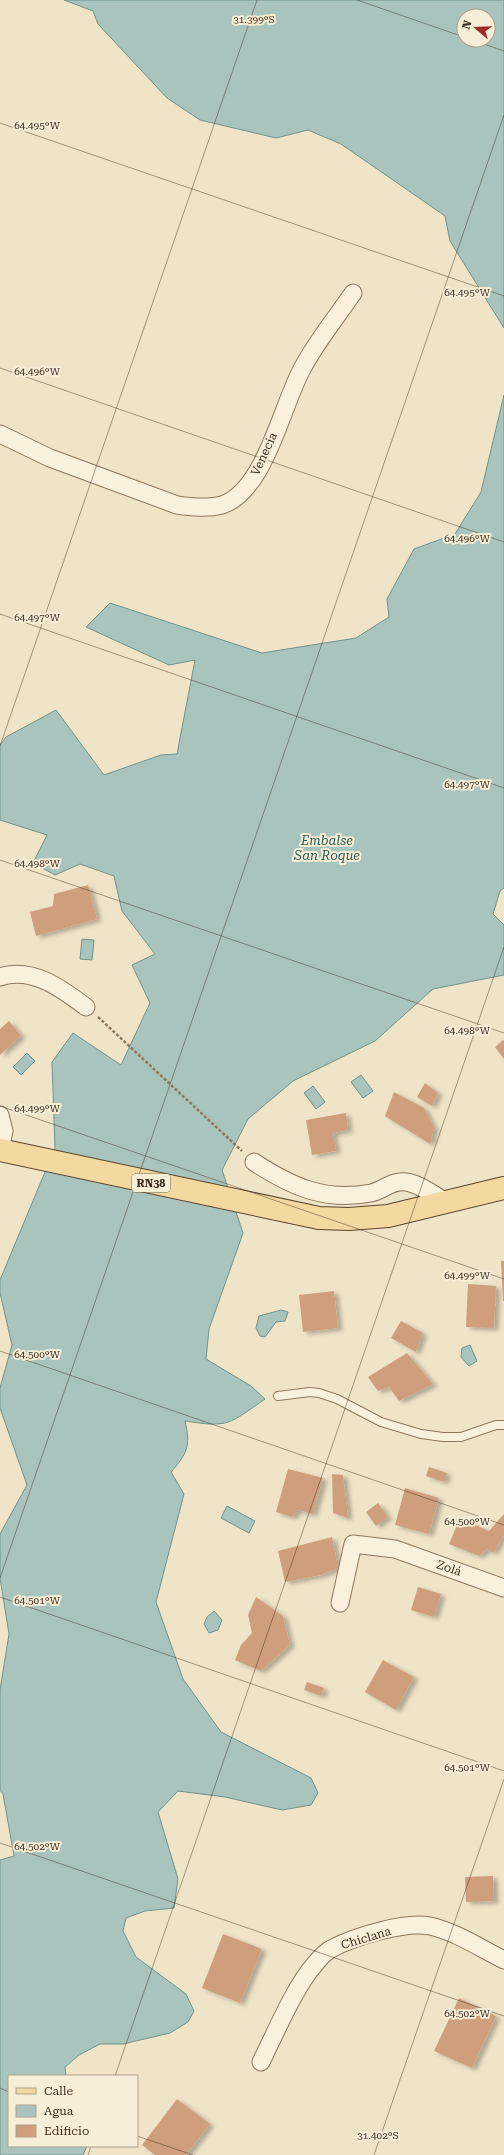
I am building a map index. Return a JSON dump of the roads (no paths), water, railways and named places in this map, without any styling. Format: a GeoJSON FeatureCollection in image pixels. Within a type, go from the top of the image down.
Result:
{"type":"FeatureCollection","features":[{"type":"Feature","properties":{"kind":"main road","name":"RN38"},"geometry":{"type":"LineString","coordinates":[[0,1150],[301,1215],[335,1219],[375,1218],[504,1188]]}},
{"type":"Feature","properties":{"kind":"street","name":"Venecia"},"geometry":{"type":"LineString","coordinates":[[0,434],[50,458],[177,505],[196,508],[223,505],[240,493],[254,478],[265,459],[302,368],[353,293]]}},
{"type":"Feature","properties":{"kind":"street"},"geometry":{"type":"LineString","coordinates":[[0,977],[22,974],[42,978],[63,990],[86,1007]]}},
{"type":"Feature","properties":{"kind":"street"},"geometry":{"type":"LineString","coordinates":[[0,1115],[4,1131],[0,1150]]}},
{"type":"Feature","properties":{"kind":"street"},"geometry":{"type":"LineString","coordinates":[[254,1162],[283,1180],[302,1188],[330,1196],[349,1196],[373,1192],[394,1182],[406,1182],[446,1202]]}},
{"type":"Feature","properties":{"kind":"street","name":"Zolá"},"geometry":{"type":"LineString","coordinates":[[340,1603],[353,1544],[394,1549],[504,1588]]}},
{"type":"Feature","properties":{"kind":"street","name":"Chiclana"},"geometry":{"type":"LineString","coordinates":[[261,2062],[304,1978],[314,1964],[329,1950],[354,1939],[409,1925],[429,1926],[447,1932],[504,1960]]}},
{"type":"Feature","properties":{"kind":"lane"},"geometry":{"type":"LineString","coordinates":[[278,1396],[310,1392],[319,1393],[337,1399],[381,1422],[421,1434],[443,1437],[461,1437],[496,1425],[504,1425]]}},
{"type":"Feature","properties":{"kind":"water"},"geometry":{"type":"Polygon","coordinates":[[[64,0],[504,0],[504,328],[450,241],[445,216],[341,144],[308,130],[276,138],[200,120],[167,98],[98,24],[93,11],[64,0]]]}},
{"type":"Feature","properties":{"kind":"water","name":"Embalse San Roque"},"geometry":{"type":"Polygon","coordinates":[[[504,395],[504,888],[500,891],[493,914],[504,925],[504,975],[433,989],[375,1041],[293,1081],[248,1119],[222,1170],[243,1233],[209,1329],[206,1359],[251,1386],[265,1399],[244,1414],[228,1422],[211,1424],[185,1421],[188,1437],[186,1449],[181,1460],[171,1472],[184,1494],[156,1602],[183,1679],[221,1732],[311,1778],[318,1793],[311,1805],[282,1810],[225,1797],[178,1791],[158,1812],[178,1879],[174,1908],[145,1911],[126,1918],[123,1931],[136,1957],[186,1994],[194,2011],[188,2022],[170,2033],[123,2044],[100,2044],[79,2055],[65,2067],[66,2075],[8,2075],[8,2147],[87,2147],[83,2155],[0,2155],[0,1860],[14,1856],[3,1794],[0,1790],[0,1690],[9,1634],[0,1578],[0,1534],[27,1485],[0,1408],[0,1388],[12,1345],[0,1293],[0,1280],[55,1148],[52,1062],[73,1033],[121,1065],[150,1003],[132,965],[155,954],[122,911],[114,876],[80,864],[55,875],[33,863],[47,835],[0,820],[0,745],[6,737],[56,710],[104,775],[161,755],[177,754],[195,660],[169,665],[86,627],[110,603],[262,653],[356,638],[389,617],[387,599],[414,549],[455,534],[481,492],[504,395]]]}},
{"type":"Feature","properties":{"kind":"water"},"geometry":{"type":"Polygon","coordinates":[[[82,939],[94,940],[92,960],[80,959],[82,939]]]}},
{"type":"Feature","properties":{"kind":"water"},"geometry":{"type":"Polygon","coordinates":[[[27,1053],[35,1061],[21,1075],[13,1067],[27,1053]]]}},
{"type":"Feature","properties":{"kind":"water"},"geometry":{"type":"Polygon","coordinates":[[[361,1075],[373,1091],[363,1098],[351,1082],[361,1075]]]}},
{"type":"Feature","properties":{"kind":"water"},"geometry":{"type":"Polygon","coordinates":[[[313,1086],[325,1102],[316,1109],[304,1093],[313,1086]]]}},
{"type":"Feature","properties":{"kind":"water"},"geometry":{"type":"Polygon","coordinates":[[[281,1310],[288,1312],[285,1321],[276,1322],[265,1337],[260,1336],[256,1328],[259,1316],[281,1310]]]}},
{"type":"Feature","properties":{"kind":"water"},"geometry":{"type":"Polygon","coordinates":[[[470,1345],[477,1361],[469,1366],[461,1357],[462,1348],[470,1345]]]}},
{"type":"Feature","properties":{"kind":"water"},"geometry":{"type":"Polygon","coordinates":[[[227,1506],[255,1521],[249,1533],[221,1518],[227,1506]]]}},
{"type":"Feature","properties":{"kind":"water"},"geometry":{"type":"Polygon","coordinates":[[[214,1611],[222,1620],[218,1630],[209,1633],[204,1624],[207,1617],[214,1611]]]}}]}
